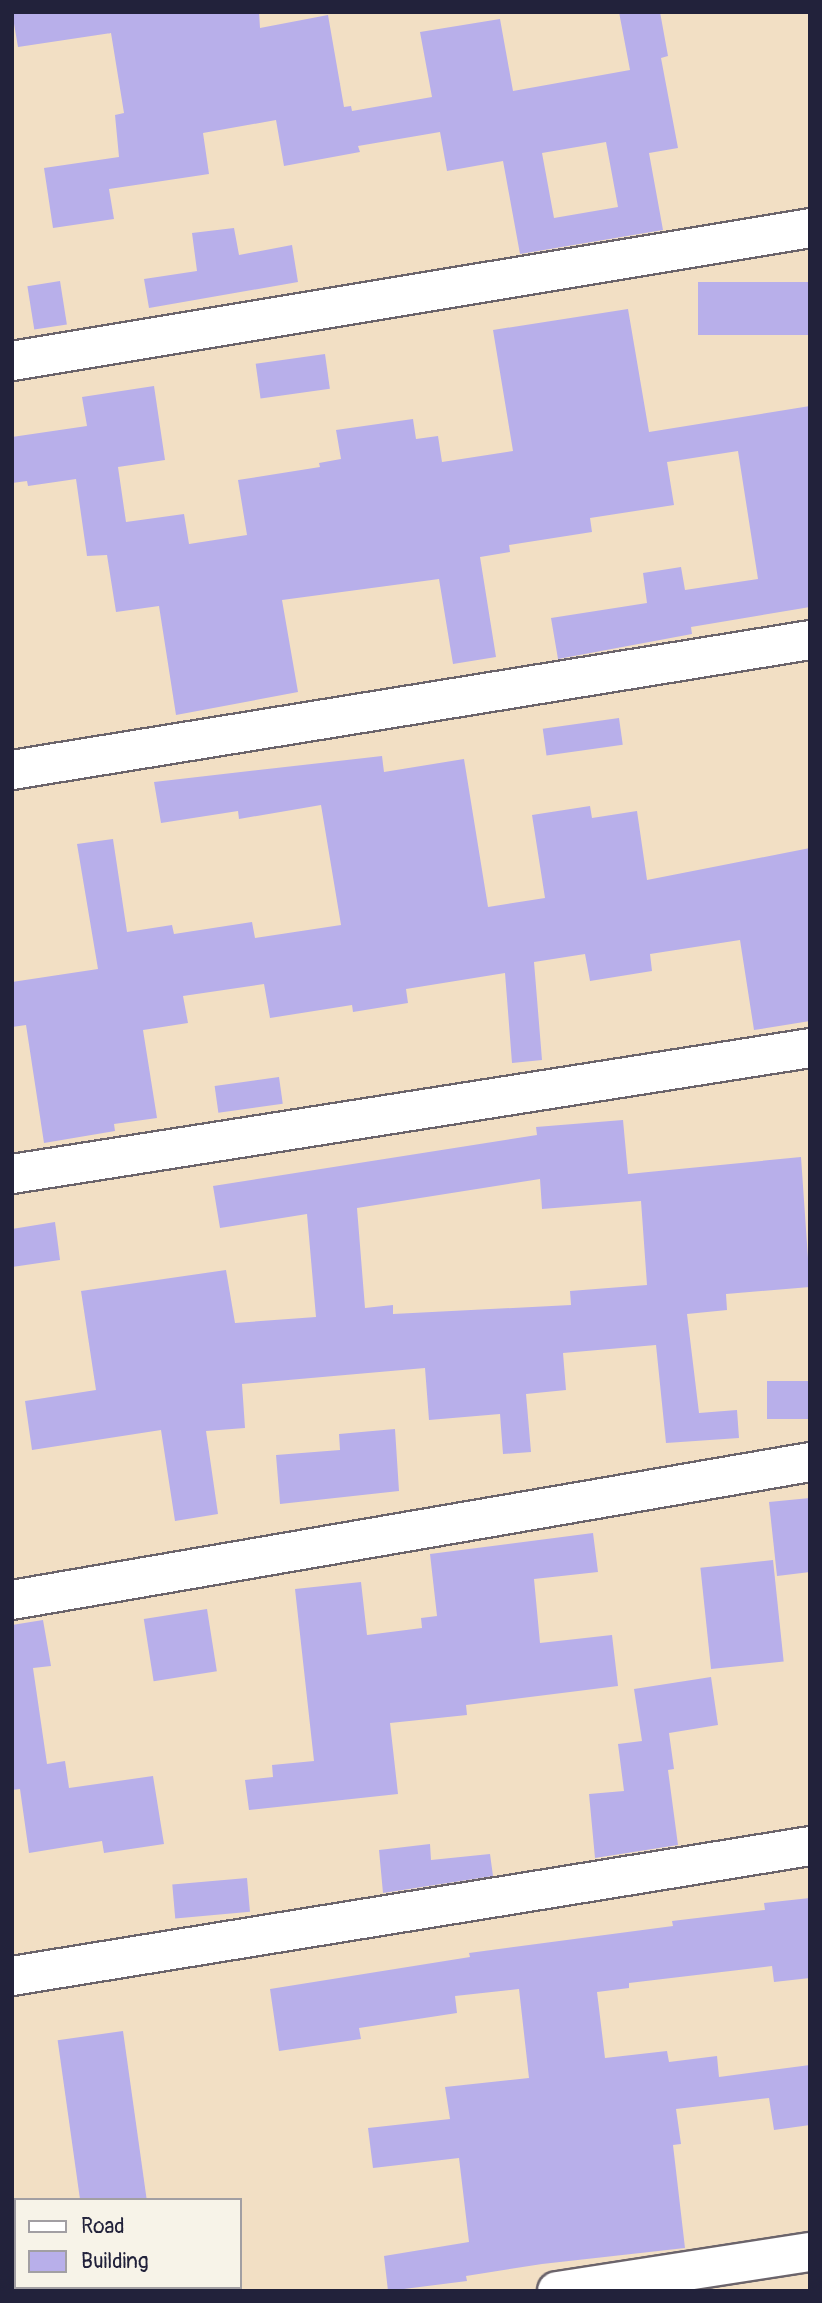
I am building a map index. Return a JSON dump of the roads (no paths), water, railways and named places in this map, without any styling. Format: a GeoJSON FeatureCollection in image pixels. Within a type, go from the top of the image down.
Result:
{"type":"FeatureCollection","features":[{"type":"Feature","properties":{"kind":"street"},"geometry":{"type":"LineString","coordinates":[[12,361],[810,228]]}},
{"type":"Feature","properties":{"kind":"street"},"geometry":{"type":"LineString","coordinates":[[12,770],[810,640]]}},
{"type":"Feature","properties":{"kind":"street"},"geometry":{"type":"LineString","coordinates":[[12,1174],[810,1048]]}},
{"type":"Feature","properties":{"kind":"street"},"geometry":{"type":"LineString","coordinates":[[12,1600],[810,1462]]}},
{"type":"Feature","properties":{"kind":"street"},"geometry":{"type":"LineString","coordinates":[[12,1976],[810,1846]]}},
{"type":"Feature","properties":{"kind":"street"},"geometry":{"type":"LineString","coordinates":[[557,2291],[810,2252]]}}]}
